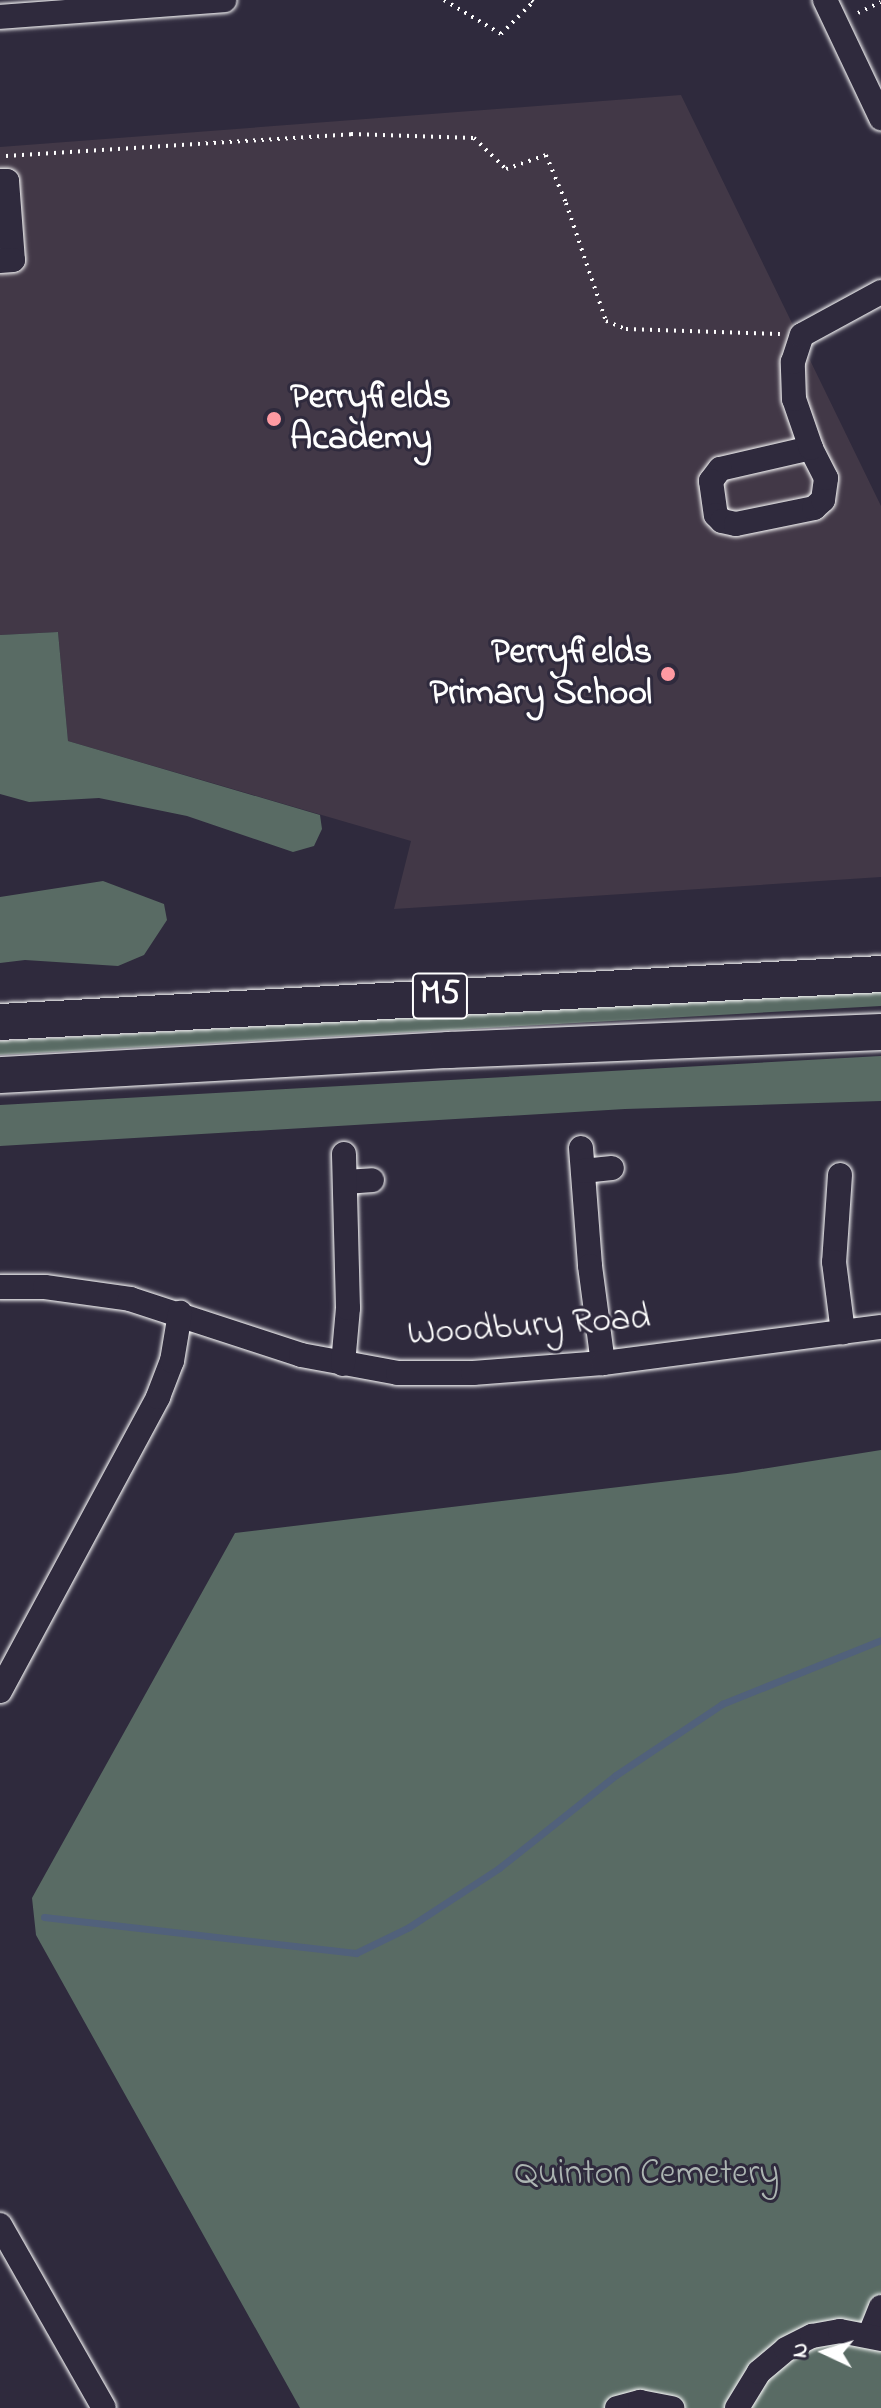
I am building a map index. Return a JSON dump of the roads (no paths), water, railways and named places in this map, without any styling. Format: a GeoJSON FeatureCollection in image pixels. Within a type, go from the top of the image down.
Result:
{"type":"FeatureCollection","features":[{"type":"Feature","properties":{"kind":"highway","name":"M5"},"geometry":{"type":"LineString","coordinates":[[0,1022],[881,974]]}},
{"type":"Feature","properties":{"kind":"highway","name":"M5"},"geometry":{"type":"LineString","coordinates":[[0,1075],[465,1049],[881,1032]]}},
{"type":"Feature","properties":{"kind":"street"},"geometry":{"type":"LineString","coordinates":[[0,17],[224,0]]}},
{"type":"Feature","properties":{"kind":"street"},"geometry":{"type":"LineString","coordinates":[[825,0],[881,118]]}},
{"type":"Feature","properties":{"kind":"street"},"geometry":{"type":"LineString","coordinates":[[0,181],[7,181],[13,260],[0,261]]}},
{"type":"Feature","properties":{"kind":"street"},"geometry":{"type":"LineString","coordinates":[[811,448],[720,469],[711,481],[716,515],[722,521],[736,524],[814,508],[823,500],[826,478],[811,448],[794,399],[793,362],[802,335],[881,292]]}},
{"type":"Feature","properties":{"kind":"street"},"geometry":{"type":"LineString","coordinates":[[343,1364],[348,1308],[344,1154]]}},
{"type":"Feature","properties":{"kind":"street"},"geometry":{"type":"LineString","coordinates":[[603,1363],[582,1160],[612,1168]]}},
{"type":"Feature","properties":{"kind":"street"},"geometry":{"type":"LineString","coordinates":[[840,1175],[834,1262],[843,1332]]}},
{"type":"Feature","properties":{"kind":"street"},"geometry":{"type":"LineString","coordinates":[[346,1182],[372,1180]]}},
{"type":"Feature","properties":{"kind":"street","name":"Woodbury Road"},"geometry":{"type":"LineString","coordinates":[[0,1287],[45,1287],[130,1299],[301,1355],[413,1373],[603,1363],[881,1327]]}},
{"type":"Feature","properties":{"kind":"street"},"geometry":{"type":"LineString","coordinates":[[0,1691],[158,1397],[172,1361],[180,1313]]}},
{"type":"Feature","properties":{"kind":"street"},"geometry":{"type":"LineString","coordinates":[[0,2225],[104,2408]]}},
{"type":"Feature","properties":{"kind":"street"},"geometry":{"type":"LineString","coordinates":[[737,2408],[759,2372],[786,2349],[812,2336],[840,2331],[875,2337],[881,2307]]}},
{"type":"Feature","properties":{"kind":"street"},"geometry":{"type":"LineString","coordinates":[[617,2408],[640,2402],[672,2408]]}},
{"type":"Feature","properties":{"kind":"waterway"},"geometry":{"type":"LineString","coordinates":[[44,1917],[356,1953],[409,1927],[499,1868],[616,1775],[722,1704],[881,1640]]}},
{"type":"Feature","properties":{"kind":"place","name":"Perryfields Academy"},"geometry":{"type":"Point","coordinates":[274,419]}},
{"type":"Feature","properties":{"kind":"place","name":"Perryfields Primary School"},"geometry":{"type":"Point","coordinates":[668,674]}},
{"type":"Feature","properties":{"kind":"park label","name":"Quinton Cemetery"},"geometry":{"type":"Point","coordinates":[647,2175]}}]}
